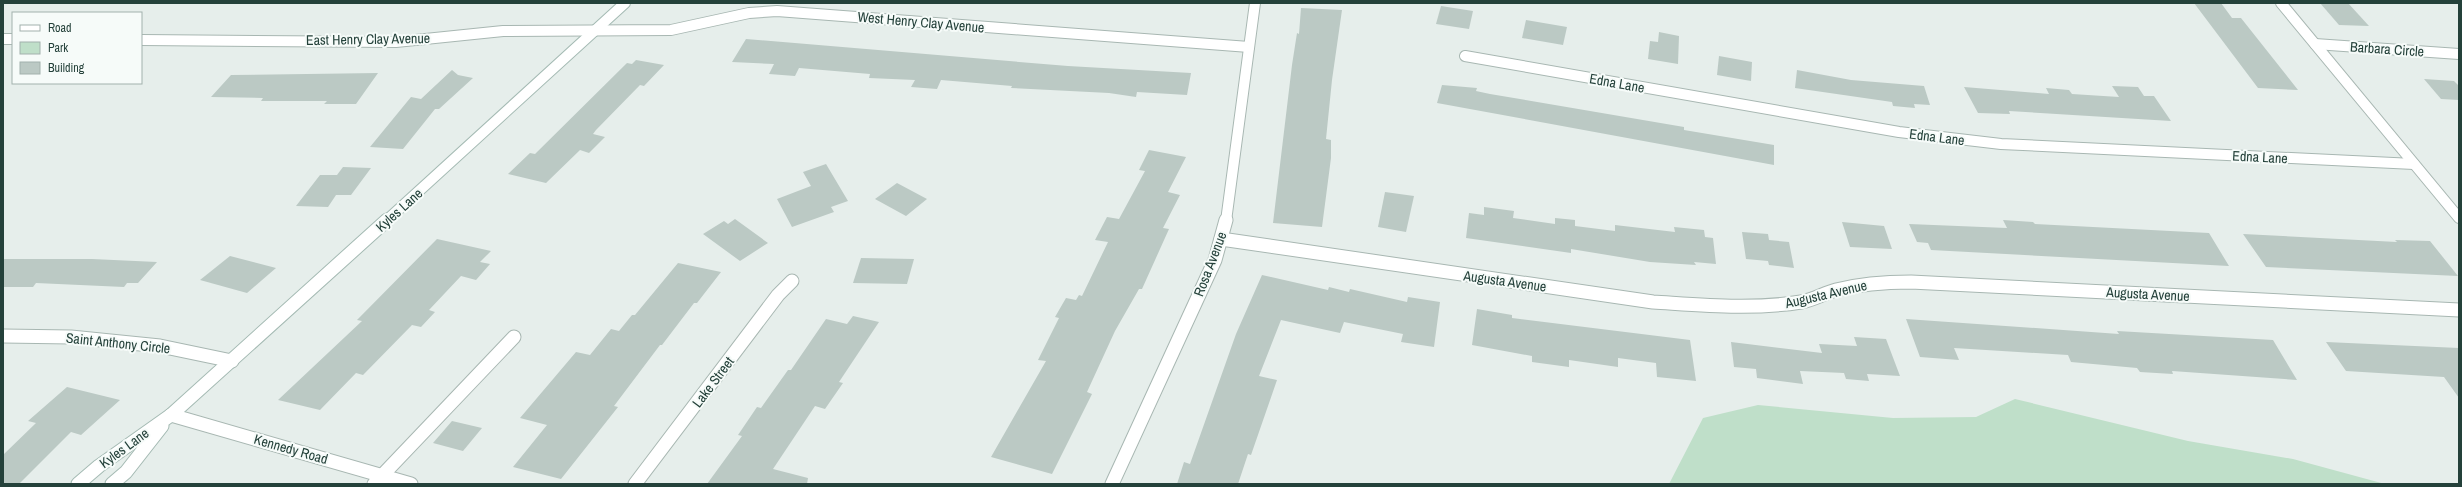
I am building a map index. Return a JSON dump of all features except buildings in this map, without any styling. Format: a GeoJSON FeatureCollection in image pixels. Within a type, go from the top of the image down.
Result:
{"type":"FeatureCollection","features":[{"type":"Feature","properties":{"kind":"street","name":"Kyles Lane"},"geometry":{"type":"LineString","coordinates":[[78,484],[99,466],[172,415],[625,3]]}},
{"type":"Feature","properties":{"kind":"street","name":"Rosa Avenue"},"geometry":{"type":"LineString","coordinates":[[1112,484],[1214,260],[1221,239],[1228,207],[1255,3]]}},
{"type":"Feature","properties":{"kind":"street"},"geometry":{"type":"LineString","coordinates":[[2281,3],[2459,218]]}},
{"type":"Feature","properties":{"kind":"street","name":"West Henry Clay Avenue"},"geometry":{"type":"LineString","coordinates":[[594,32],[670,30],[749,12],[777,11],[1249,47]]}},
{"type":"Feature","properties":{"kind":"street","name":"East Henry Clay Avenue"},"geometry":{"type":"LineString","coordinates":[[142,40],[396,42],[503,31],[594,32]]}},
{"type":"Feature","properties":{"kind":"street","name":"Barbara Circle"},"geometry":{"type":"LineString","coordinates":[[2315,44],[2459,54]]}},
{"type":"Feature","properties":{"kind":"street","name":"Edna Lane"},"geometry":{"type":"LineString","coordinates":[[1465,56],[1899,132],[2001,144],[2414,164]]}},
{"type":"Feature","properties":{"kind":"street","name":"Augusta Avenue"},"geometry":{"type":"LineString","coordinates":[[1221,239],[1653,302],[1707,306],[1804,302],[1835,290],[1871,284],[1912,282],[2459,310]]}},
{"type":"Feature","properties":{"kind":"street","name":"Lake Street"},"geometry":{"type":"LineString","coordinates":[[635,484],[778,295],[792,281]]}},
{"type":"Feature","properties":{"kind":"street","name":"Saint Anthony Circle"},"geometry":{"type":"LineString","coordinates":[[3,336],[71,337],[160,346],[232,361]]}},
{"type":"Feature","properties":{"kind":"street"},"geometry":{"type":"LineString","coordinates":[[378,480],[514,337]]}},
{"type":"Feature","properties":{"kind":"street","name":"Kyles Lane"},"geometry":{"type":"LineString","coordinates":[[112,484],[126,472],[172,415]]}},
{"type":"Feature","properties":{"kind":"street","name":"Kennedy Road"},"geometry":{"type":"LineString","coordinates":[[172,415],[378,480],[411,484]]}},
{"type":"Feature","properties":{"kind":"green space"},"geometry":{"type":"Polygon","coordinates":[[[2015,399],[2188,441],[2293,459],[2385,484],[1669,484],[1703,418],[1758,405],[1893,418],[1976,417],[2015,399]]]}}]}
